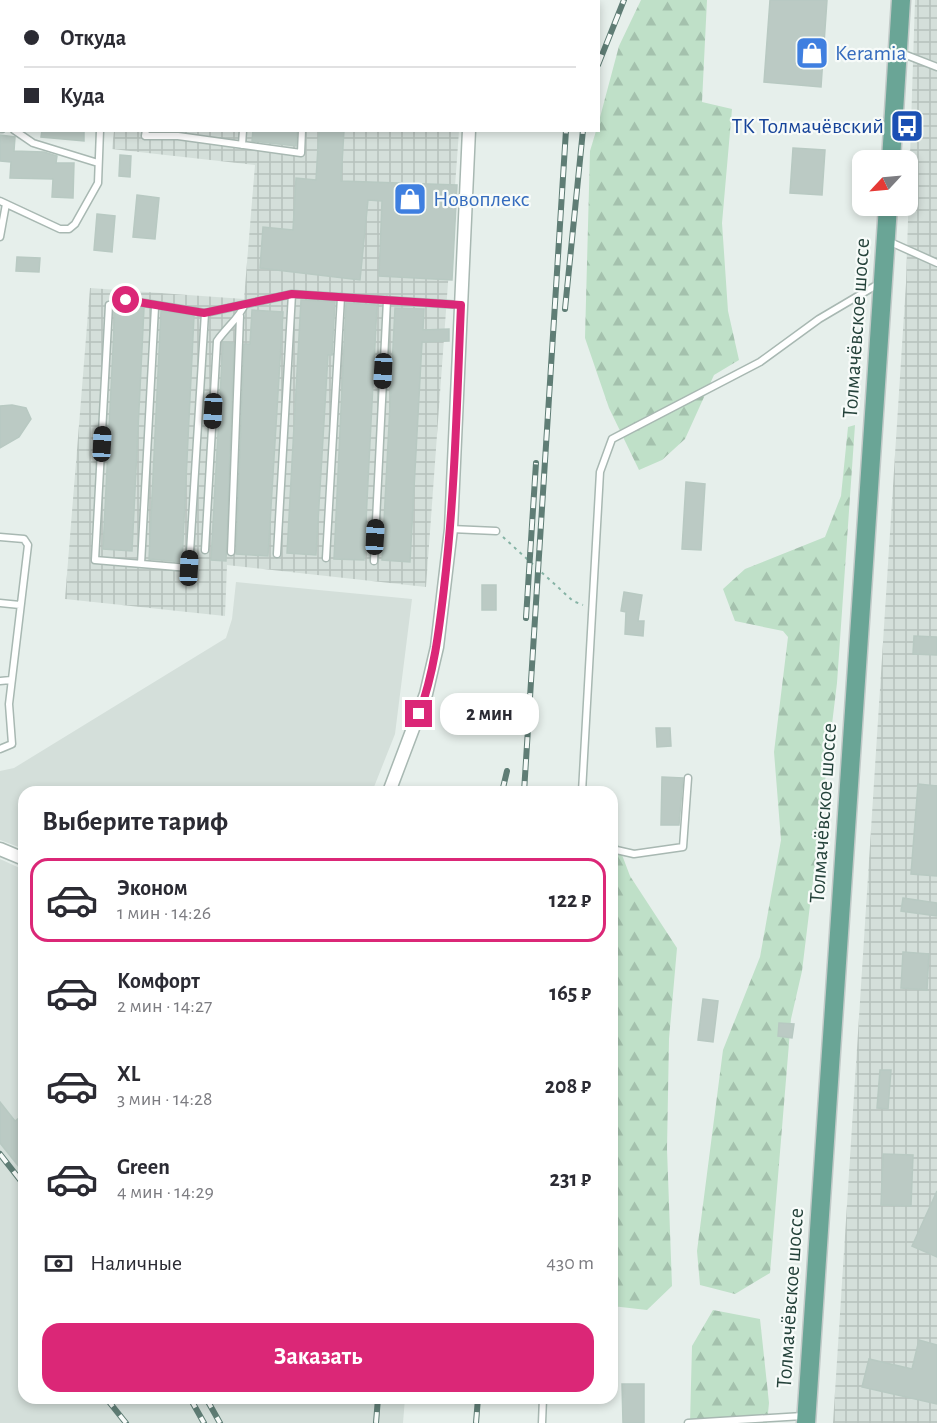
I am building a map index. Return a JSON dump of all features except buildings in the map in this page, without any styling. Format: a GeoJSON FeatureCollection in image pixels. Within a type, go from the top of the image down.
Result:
{"type":"FeatureCollection","features":[{"type":"Feature","properties":{"kind":"main road"},"geometry":{"type":"LineString","coordinates":[[892,150],[901,0]]}},
{"type":"Feature","properties":{"kind":"main road","name":"Толмачёвское шоссе"},"geometry":{"type":"LineString","coordinates":[[806,1420],[887,216]]}},
{"type":"Feature","properties":{"kind":"street"},"geometry":{"type":"LineString","coordinates":[[391,786],[426,694],[437,647],[451,529],[469,132]]}},
{"type":"Feature","properties":{"kind":"street"},"geometry":{"type":"LineString","coordinates":[[0,849],[18,856]]}},
{"type":"Feature","properties":{"kind":"lane"},"geometry":{"type":"LineString","coordinates":[[897,52],[937,67]]}},
{"type":"Feature","properties":{"kind":"lane"},"geometry":{"type":"LineString","coordinates":[[17,132],[33,143],[98,163]]}},
{"type":"Feature","properties":{"kind":"lane"},"geometry":{"type":"LineString","coordinates":[[0,237],[3,203],[60,229],[69,229],[75,224],[98,183],[100,132]]}},
{"type":"Feature","properties":{"kind":"lane"},"geometry":{"type":"LineString","coordinates":[[146,132],[145,136],[179,134],[301,153],[302,132]]}},
{"type":"Feature","properties":{"kind":"lane"},"geometry":{"type":"LineString","coordinates":[[242,145],[243,132]]}},
{"type":"Feature","properties":{"kind":"lane"},"geometry":{"type":"LineString","coordinates":[[886,240],[937,262]]}},
{"type":"Feature","properties":{"kind":"lane"},"geometry":{"type":"LineString","coordinates":[[582,786],[600,472],[612,439],[760,362],[819,319],[883,281]]}},
{"type":"Feature","properties":{"kind":"lane"},"geometry":{"type":"LineString","coordinates":[[204,313],[189,568],[95,560],[109,305],[126,300],[155,307],[204,313],[292,294],[461,305]]}},
{"type":"Feature","properties":{"kind":"lane"},"geometry":{"type":"LineString","coordinates":[[277,554],[292,294]]}},
{"type":"Feature","properties":{"kind":"lane"},"geometry":{"type":"LineString","coordinates":[[326,558],[341,297]]}},
{"type":"Feature","properties":{"kind":"lane"},"geometry":{"type":"LineString","coordinates":[[374,561],[387,300]]}},
{"type":"Feature","properties":{"kind":"lane"},"geometry":{"type":"LineString","coordinates":[[231,552],[240,316],[245,304]]}},
{"type":"Feature","properties":{"kind":"lane"},"geometry":{"type":"LineString","coordinates":[[141,564],[155,307]]}},
{"type":"Feature","properties":{"kind":"lane"},"geometry":{"type":"LineString","coordinates":[[206,550],[218,341],[230,322],[240,316]]}},
{"type":"Feature","properties":{"kind":"lane"},"geometry":{"type":"LineString","coordinates":[[451,529],[496,531]]}},
{"type":"Feature","properties":{"kind":"lane"},"geometry":{"type":"LineString","coordinates":[[0,537],[24,539],[28,544],[9,704],[12,744],[0,749]]}},
{"type":"Feature","properties":{"kind":"lane"},"geometry":{"type":"LineString","coordinates":[[0,603],[20,605]]}},
{"type":"Feature","properties":{"kind":"lane"},"geometry":{"type":"LineString","coordinates":[[0,681],[11,680]]}},
{"type":"Feature","properties":{"kind":"lane"},"geometry":{"type":"LineString","coordinates":[[618,850],[634,854],[683,847],[688,778]]}},
{"type":"Feature","properties":{"kind":"lane"},"geometry":{"type":"LineString","coordinates":[[542,1423],[543,1404]]}},
{"type":"Feature","properties":{"kind":"lane"},"geometry":{"type":"LineString","coordinates":[[688,1423],[806,1420]]}},
{"type":"Feature","properties":{"kind":"path"},"geometry":{"type":"LineString","coordinates":[[496,531],[573,601],[592,608]]}},
{"type":"Feature","properties":{"kind":"shaded area"},"geometry":{"type":"Polygon","coordinates":[[[915,0],[937,0],[937,1423],[833,1423],[906,283],[908,216],[918,216],[918,150],[910,150],[915,0]]]}},
{"type":"Feature","properties":{"kind":"shaded area"},"geometry":{"type":"Polygon","coordinates":[[[114,132],[459,132],[426,587],[227,565],[225,616],[65,599],[90,288],[244,299],[255,165],[112,149],[114,132]]]}},
{"type":"Feature","properties":{"kind":"shaded area"},"geometry":{"type":"Polygon","coordinates":[[[236,582],[412,599],[395,734],[374,786],[18,786],[18,847],[0,840],[0,771],[14,768],[226,638],[232,619],[236,582]]]}},
{"type":"Feature","properties":{"kind":"shaded area"},"geometry":{"type":"Polygon","coordinates":[[[0,859],[18,867],[18,1404],[405,1404],[403,1423],[0,1423],[0,859]]]}},
{"type":"Feature","properties":{"kind":"green space"},"geometry":{"type":"Polygon","coordinates":[[[641,0],[707,0],[702,102],[732,109],[722,223],[728,311],[739,360],[714,375],[685,439],[662,460],[639,470],[609,408],[585,338],[590,151],[596,132],[600,132],[600,117],[619,46],[641,0]]]}},
{"type":"Feature","properties":{"kind":"green space"},"geometry":{"type":"Polygon","coordinates":[[[855,425],[837,683],[802,971],[791,1019],[770,1273],[735,1294],[700,1285],[697,1251],[723,1050],[760,957],[781,840],[774,752],[788,637],[783,631],[735,621],[723,589],[745,569],[825,537],[841,496],[848,427],[855,425]]]}},
{"type":"Feature","properties":{"kind":"green space"},"geometry":{"type":"Polygon","coordinates":[[[618,844],[630,876],[677,948],[669,1039],[667,1149],[672,1286],[647,1310],[618,1307],[618,844]]]}},
{"type":"Feature","properties":{"kind":"green space"},"geometry":{"type":"Polygon","coordinates":[[[713,1310],[760,1319],[769,1403],[767,1423],[690,1423],[692,1346],[713,1310]]]}},
{"type":"Feature","properties":{"kind":"railway"},"geometry":{"type":"LineString","coordinates":[[600,60],[624,0]]}},
{"type":"Feature","properties":{"kind":"railway"},"geometry":{"type":"LineString","coordinates":[[524,786],[566,132]]}},
{"type":"Feature","properties":{"kind":"railway"},"geometry":{"type":"LineString","coordinates":[[565,309],[583,132]]}},
{"type":"Feature","properties":{"kind":"railway"},"geometry":{"type":"LineString","coordinates":[[526,618],[536,463]]}},
{"type":"Feature","properties":{"kind":"railway"},"geometry":{"type":"LineString","coordinates":[[503,786],[507,771]]}},
{"type":"Feature","properties":{"kind":"railway"},"geometry":{"type":"LineString","coordinates":[[0,1154],[18,1177]]}},
{"type":"Feature","properties":{"kind":"railway"},"geometry":{"type":"LineString","coordinates":[[111,1404],[126,1423]]}},
{"type":"Feature","properties":{"kind":"railway"},"geometry":{"type":"LineString","coordinates":[[193,1404],[204,1423]]}},
{"type":"Feature","properties":{"kind":"railway"},"geometry":{"type":"LineString","coordinates":[[209,1404],[220,1423]]}},
{"type":"Feature","properties":{"kind":"railway"},"geometry":{"type":"LineString","coordinates":[[376,1423],[378,1404]]}},
{"type":"Feature","properties":{"kind":"railway"},"geometry":{"type":"LineString","coordinates":[[476,1423],[478,1404]]}},
{"type":"Feature","properties":{"kind":"place","name":"Keramia"},"geometry":{"type":"Point","coordinates":[812,53]}},
{"type":"Feature","properties":{"kind":"place","name":"ТК Толмачёвский"},"geometry":{"type":"Point","coordinates":[907,126]}},
{"type":"Feature","properties":{"kind":"place","name":"Новоплекс"},"geometry":{"type":"Point","coordinates":[410,199]}},
{"type":"Feature","properties":{"kind":"route"},"geometry":{"type":"LineString","coordinates":[[126,300],[155,307],[204,313],[292,294],[461,305],[451,529],[437,647],[419,714]]}}]}
